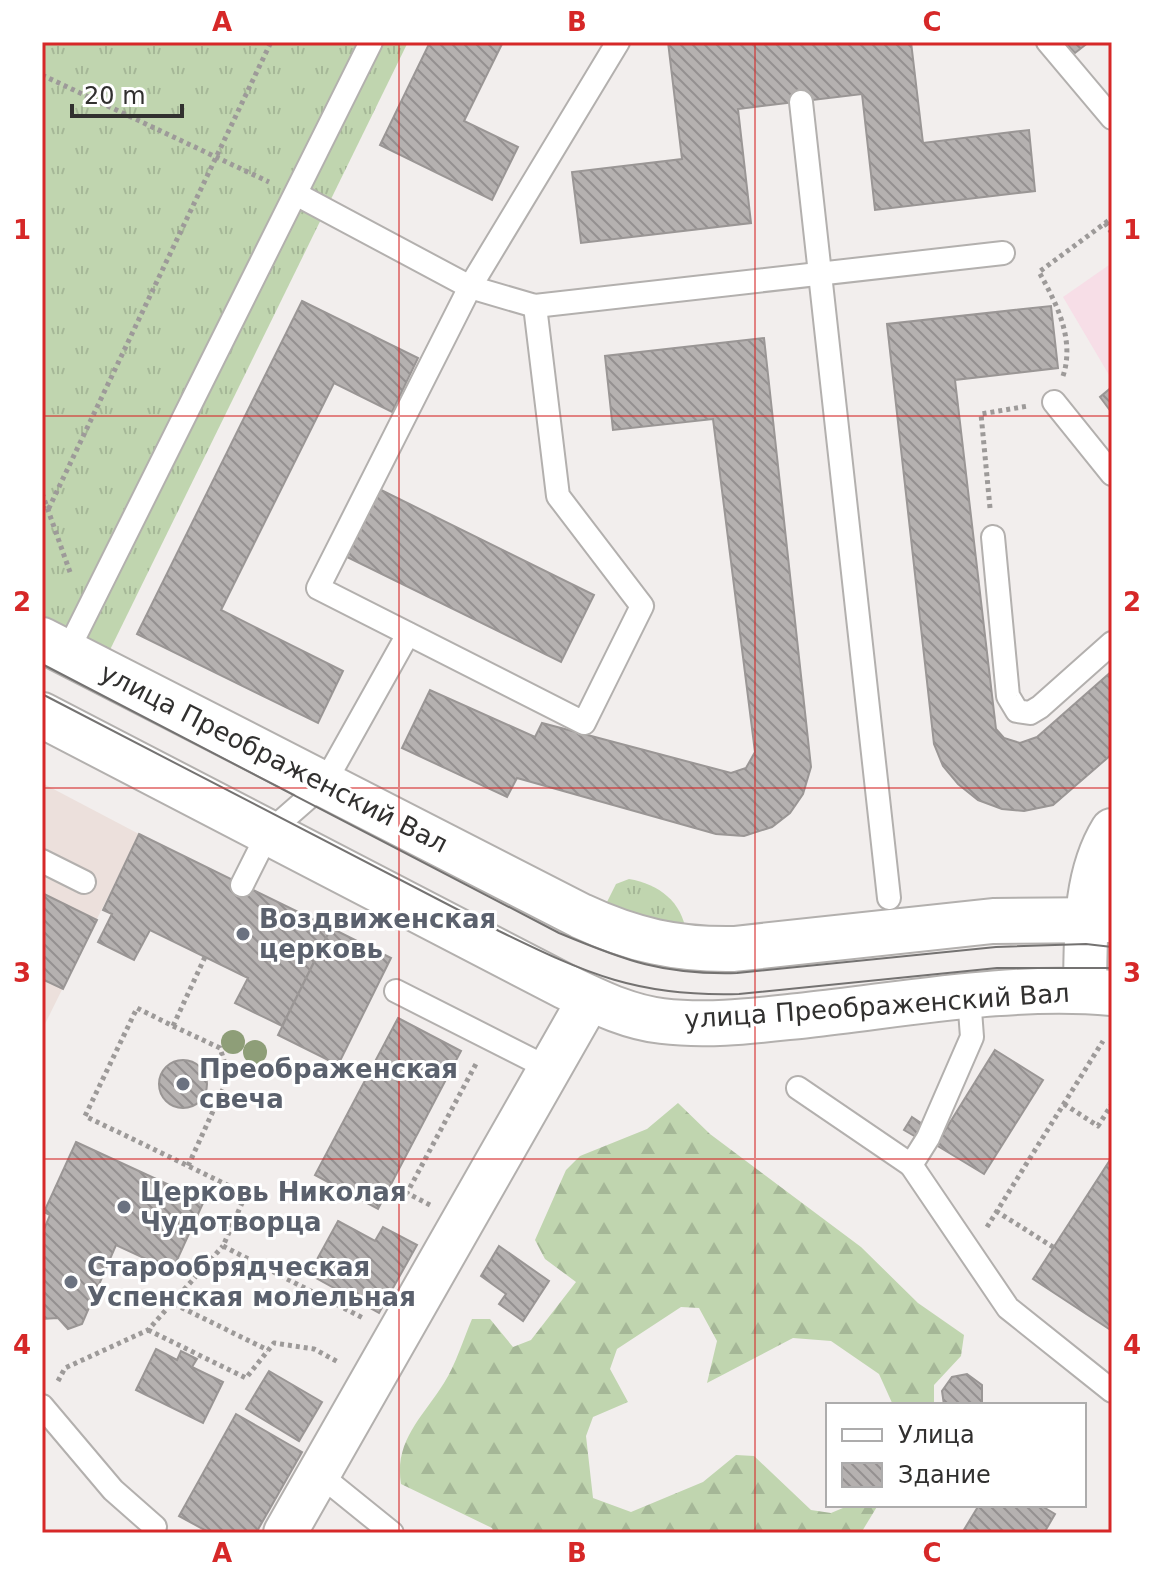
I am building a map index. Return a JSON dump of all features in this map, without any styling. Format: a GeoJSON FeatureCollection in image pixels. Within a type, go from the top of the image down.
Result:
{"type":"FeatureCollection","features":[{"type":"Feature","properties":{"kind":"main road","name":"улица Преображенский Вал"},"geometry":{"type":"LineString","coordinates":[[65,636],[324,784],[632,939],[668,947],[734,949],[993,921],[1100,919]]}},
{"type":"Feature","properties":{"kind":"main road","name":"улица Преображенский Вал"},"geometry":{"type":"LineString","coordinates":[[42,715],[590,998],[636,1016],[698,1024],[969,997],[1099,992]]}},
{"type":"Feature","properties":{"kind":"street"},"geometry":{"type":"LineString","coordinates":[[1099,992],[1100,919],[1093,875],[1101,848],[1112,830]]}},
{"type":"Feature","properties":{"kind":"street"},"geometry":{"type":"LineString","coordinates":[[285,1533],[590,998]]}},
{"type":"Feature","properties":{"kind":"lane"},"geometry":{"type":"LineString","coordinates":[[65,636],[296,194],[371,42]]}},
{"type":"Feature","properties":{"kind":"lane"},"geometry":{"type":"LineString","coordinates":[[535,306],[558,496],[642,606],[584,723],[318,588],[470,287],[618,42]]}},
{"type":"Feature","properties":{"kind":"lane"},"geometry":{"type":"LineString","coordinates":[[1048,42],[1112,118]]}},
{"type":"Feature","properties":{"kind":"lane"},"geometry":{"type":"LineString","coordinates":[[801,102],[889,898]]}},
{"type":"Feature","properties":{"kind":"lane"},"geometry":{"type":"LineString","coordinates":[[296,194],[470,287],[535,306],[1003,253]]}},
{"type":"Feature","properties":{"kind":"lane"},"geometry":{"type":"LineString","coordinates":[[1054,402],[1112,474]]}},
{"type":"Feature","properties":{"kind":"lane"},"geometry":{"type":"LineString","coordinates":[[993,537],[1008,696],[1017,711],[1030,713],[1040,707],[1112,643]]}},
{"type":"Feature","properties":{"kind":"lane"},"geometry":{"type":"LineString","coordinates":[[242,885],[268,833],[324,784],[408,634]]}},
{"type":"Feature","properties":{"kind":"lane"},"geometry":{"type":"LineString","coordinates":[[42,861],[84,882]]}},
{"type":"Feature","properties":{"kind":"lane"},"geometry":{"type":"LineString","coordinates":[[396,991],[550,1069]]}},
{"type":"Feature","properties":{"kind":"lane"},"geometry":{"type":"LineString","coordinates":[[911,1165],[928,1138],[972,1037],[969,997]]}},
{"type":"Feature","properties":{"kind":"lane"},"geometry":{"type":"LineString","coordinates":[[798,1088],[911,1165],[1008,1308],[1112,1391]]}},
{"type":"Feature","properties":{"kind":"lane"},"geometry":{"type":"LineString","coordinates":[[43,1407],[113,1490],[157,1531]]}},
{"type":"Feature","properties":{"kind":"lane"},"geometry":{"type":"LineString","coordinates":[[319,1474],[392,1533]]}},
{"type":"Feature","properties":{"kind":"path"},"geometry":{"type":"LineString","coordinates":[[45,509],[271,42]]}},
{"type":"Feature","properties":{"kind":"path"},"geometry":{"type":"LineString","coordinates":[[42,75],[296,194]]}},
{"type":"Feature","properties":{"kind":"path"},"geometry":{"type":"LineString","coordinates":[[993,537],[981,414],[1054,402],[1070,356],[1058,305],[1039,272],[1112,218]]}},
{"type":"Feature","properties":{"kind":"path"},"geometry":{"type":"LineString","coordinates":[[1105,223],[1112,233]]}},
{"type":"Feature","properties":{"kind":"path"},"geometry":{"type":"LineString","coordinates":[[42,493],[65,636]]}},
{"type":"Feature","properties":{"kind":"path"},"geometry":{"type":"LineString","coordinates":[[173,1026],[205,957]]}},
{"type":"Feature","properties":{"kind":"path"},"geometry":{"type":"LineString","coordinates":[[43,1407],[65,1368],[148,1330],[174,1304],[223,1246],[246,1194],[188,1166],[85,1116],[137,1008],[220,1048],[229,1076],[188,1166]]}},
{"type":"Feature","properties":{"kind":"path"},"geometry":{"type":"LineString","coordinates":[[463,1222],[407,1193],[491,1038]]}},
{"type":"Feature","properties":{"kind":"path"},"geometry":{"type":"LineString","coordinates":[[971,1254],[1103,1041]]}},
{"type":"Feature","properties":{"kind":"path"},"geometry":{"type":"LineString","coordinates":[[1063,1104],[1098,1126],[1112,1104]]}},
{"type":"Feature","properties":{"kind":"path"},"geometry":{"type":"LineString","coordinates":[[996,1211],[1053,1247]]}},
{"type":"Feature","properties":{"kind":"path"},"geometry":{"type":"LineString","coordinates":[[223,1246],[398,1336]]}},
{"type":"Feature","properties":{"kind":"path"},"geometry":{"type":"LineString","coordinates":[[174,1304],[268,1350]]}},
{"type":"Feature","properties":{"kind":"path"},"geometry":{"type":"LineString","coordinates":[[148,1330],[246,1378],[274,1343],[314,1349],[372,1381]]}},
{"type":"Feature","properties":{"kind":"shaded area"},"geometry":{"type":"Polygon","coordinates":[[[1112,263],[1112,380],[1063,297],[1112,263]]]}},
{"type":"Feature","properties":{"kind":"shaded area"},"geometry":{"type":"Polygon","coordinates":[[[42,783],[139,834],[42,1030],[42,783]]]}},
{"type":"Feature","properties":{"kind":"green space"},"geometry":{"type":"Polygon","coordinates":[[[42,42],[408,42],[106,658],[42,625],[42,42]]]}},
{"type":"Feature","properties":{"kind":"green space"},"geometry":{"type":"Polygon","coordinates":[[[629,879],[650,885],[667,896],[680,912],[686,932],[602,912],[616,884],[629,879]]]}},
{"type":"Feature","properties":{"kind":"green space"},"geometry":{"type":"Polygon","coordinates":[[[678,1103],[710,1134],[861,1247],[918,1303],[964,1335],[961,1356],[934,1385],[934,1403],[892,1403],[879,1374],[831,1341],[793,1338],[707,1383],[717,1341],[699,1308],[681,1307],[617,1349],[610,1369],[628,1402],[593,1417],[586,1436],[593,1498],[631,1512],[703,1482],[736,1455],[754,1456],[811,1510],[831,1513],[845,1507],[877,1507],[861,1533],[494,1533],[492,1528],[401,1484],[400,1468],[406,1442],[448,1376],[472,1319],[490,1319],[513,1347],[531,1340],[576,1282],[545,1259],[535,1240],[566,1170],[580,1156],[647,1129],[678,1103]]]}},
{"type":"Feature","properties":{"kind":"building"},"geometry":{"type":"Polygon","coordinates":[[[430,42],[503,42],[464,121],[518,147],[492,200],[380,145],[430,42]]]}},
{"type":"Feature","properties":{"kind":"building"},"geometry":{"type":"Polygon","coordinates":[[[668,42],[911,42],[923,143],[1029,130],[1035,191],[875,210],[862,94],[738,109],[751,223],[581,243],[572,172],[682,159],[668,42]]]}},
{"type":"Feature","properties":{"kind":"building"},"geometry":{"type":"Polygon","coordinates":[[[1065,42],[1089,42],[1075,53],[1065,42]]]}},
{"type":"Feature","properties":{"kind":"building"},"geometry":{"type":"Polygon","coordinates":[[[302,301],[418,358],[392,412],[334,383],[221,610],[343,671],[318,723],[137,634],[302,301]]]}},
{"type":"Feature","properties":{"kind":"building"},"geometry":{"type":"Polygon","coordinates":[[[1051,306],[1058,368],[955,380],[996,729],[1004,738],[1020,743],[1037,737],[1112,671],[1112,754],[1053,805],[1024,811],[1002,809],[978,800],[958,784],[943,766],[934,744],[887,324],[1051,306]]]}},
{"type":"Feature","properties":{"kind":"building"},"geometry":{"type":"Polygon","coordinates":[[[764,338],[811,767],[803,794],[790,813],[772,827],[744,836],[716,834],[517,778],[507,797],[402,748],[430,690],[535,737],[542,723],[731,773],[746,768],[755,752],[713,419],[613,430],[605,356],[764,338]]]}},
{"type":"Feature","properties":{"kind":"building"},"geometry":{"type":"Polygon","coordinates":[[[1112,387],[1112,413],[1100,397],[1112,387]]]}},
{"type":"Feature","properties":{"kind":"building"},"geometry":{"type":"Polygon","coordinates":[[[379,489],[594,595],[561,662],[345,556],[379,489]]]}},
{"type":"Feature","properties":{"kind":"building","name":"Воздвиженская церковь"},"geometry":{"type":"Polygon","coordinates":[[[139,834],[331,928],[282,1026],[235,1003],[248,978],[150,930],[134,960],[98,942],[112,914],[103,910],[139,834]]]}},
{"type":"Feature","properties":{"kind":"building"},"geometry":{"type":"Polygon","coordinates":[[[42,893],[97,920],[63,989],[42,979],[42,893]]]}},
{"type":"Feature","properties":{"kind":"building"},"geometry":{"type":"Polygon","coordinates":[[[331,928],[391,958],[338,1065],[278,1035],[331,928]]]}},
{"type":"Feature","properties":{"kind":"building"},"geometry":{"type":"Polygon","coordinates":[[[398,1018],[461,1051],[378,1209],[315,1175],[398,1018]]]}},
{"type":"Feature","properties":{"kind":"building"},"geometry":{"type":"Polygon","coordinates":[[[995,1050],[1043,1080],[984,1174],[936,1145],[995,1050]]]}},
{"type":"Feature","properties":{"kind":"building","name":"Преображенская свеча"},"geometry":{"type":"Polygon","coordinates":[[[183,1060],[200,1067],[207,1084],[200,1101],[183,1108],[166,1101],[159,1084],[166,1067],[183,1060]]]}},
{"type":"Feature","properties":{"kind":"building"},"geometry":{"type":"Polygon","coordinates":[[[912,1117],[924,1125],[916,1137],[904,1130],[912,1117]]]}},
{"type":"Feature","properties":{"kind":"building","name":"Церковь Николая Чудотворца"},"geometry":{"type":"Polygon","coordinates":[[[76,1142],[204,1201],[172,1271],[116,1245],[82,1324],[68,1329],[58,1318],[42,1319],[42,1234],[50,1215],[44,1212],[76,1142]]]}},
{"type":"Feature","properties":{"kind":"building"},"geometry":{"type":"Polygon","coordinates":[[[1112,1157],[1112,1331],[1033,1279],[1112,1157]]]}},
{"type":"Feature","properties":{"kind":"building"},"geometry":{"type":"Polygon","coordinates":[[[338,1221],[375,1241],[383,1227],[417,1245],[379,1313],[309,1274],[338,1221]]]}},
{"type":"Feature","properties":{"kind":"building"},"geometry":{"type":"Polygon","coordinates":[[[499,1246],[549,1281],[523,1321],[499,1304],[506,1294],[481,1276],[499,1246]]]}},
{"type":"Feature","properties":{"kind":"building"},"geometry":{"type":"Polygon","coordinates":[[[156,1349],[177,1360],[181,1351],[197,1359],[192,1367],[223,1382],[203,1423],[136,1390],[156,1349]]]}},
{"type":"Feature","properties":{"kind":"building"},"geometry":{"type":"Polygon","coordinates":[[[269,1371],[322,1402],[299,1441],[246,1409],[269,1371]]]}},
{"type":"Feature","properties":{"kind":"building"},"geometry":{"type":"Polygon","coordinates":[[[967,1374],[982,1385],[982,1403],[944,1403],[942,1391],[952,1377],[967,1374]]]}},
{"type":"Feature","properties":{"kind":"building"},"geometry":{"type":"Polygon","coordinates":[[[236,1414],[302,1452],[256,1533],[210,1533],[179,1516],[236,1414]]]}},
{"type":"Feature","properties":{"kind":"building"},"geometry":{"type":"Polygon","coordinates":[[[978,1507],[1043,1507],[1055,1514],[1044,1533],[962,1533],[978,1507]]]}},
{"type":"Feature","properties":{"kind":"tram line"},"geometry":{"type":"LineString","coordinates":[[42,664],[559,933],[645,964],[687,972],[737,973],[996,947],[1086,944],[1112,947]]}},
{"type":"Feature","properties":{"kind":"tram line"},"geometry":{"type":"LineString","coordinates":[[42,694],[499,931],[614,980],[671,991],[739,994],[997,968],[1112,968]]}},
{"type":"Feature","properties":{"kind":"place","name":"Воздвиженская церковь"},"geometry":{"type":"Point","coordinates":[243,934]}},
{"type":"Feature","properties":{"kind":"place","name":"Преображенская свеча"},"geometry":{"type":"Point","coordinates":[183,1084]}},
{"type":"Feature","properties":{"kind":"place","name":"Церковь Николая Чудотворца"},"geometry":{"type":"Point","coordinates":[124,1207]}},
{"type":"Feature","properties":{"kind":"place","name":"Старообрядческая Успенская молельная"},"geometry":{"type":"Point","coordinates":[71,1282]}}]}
